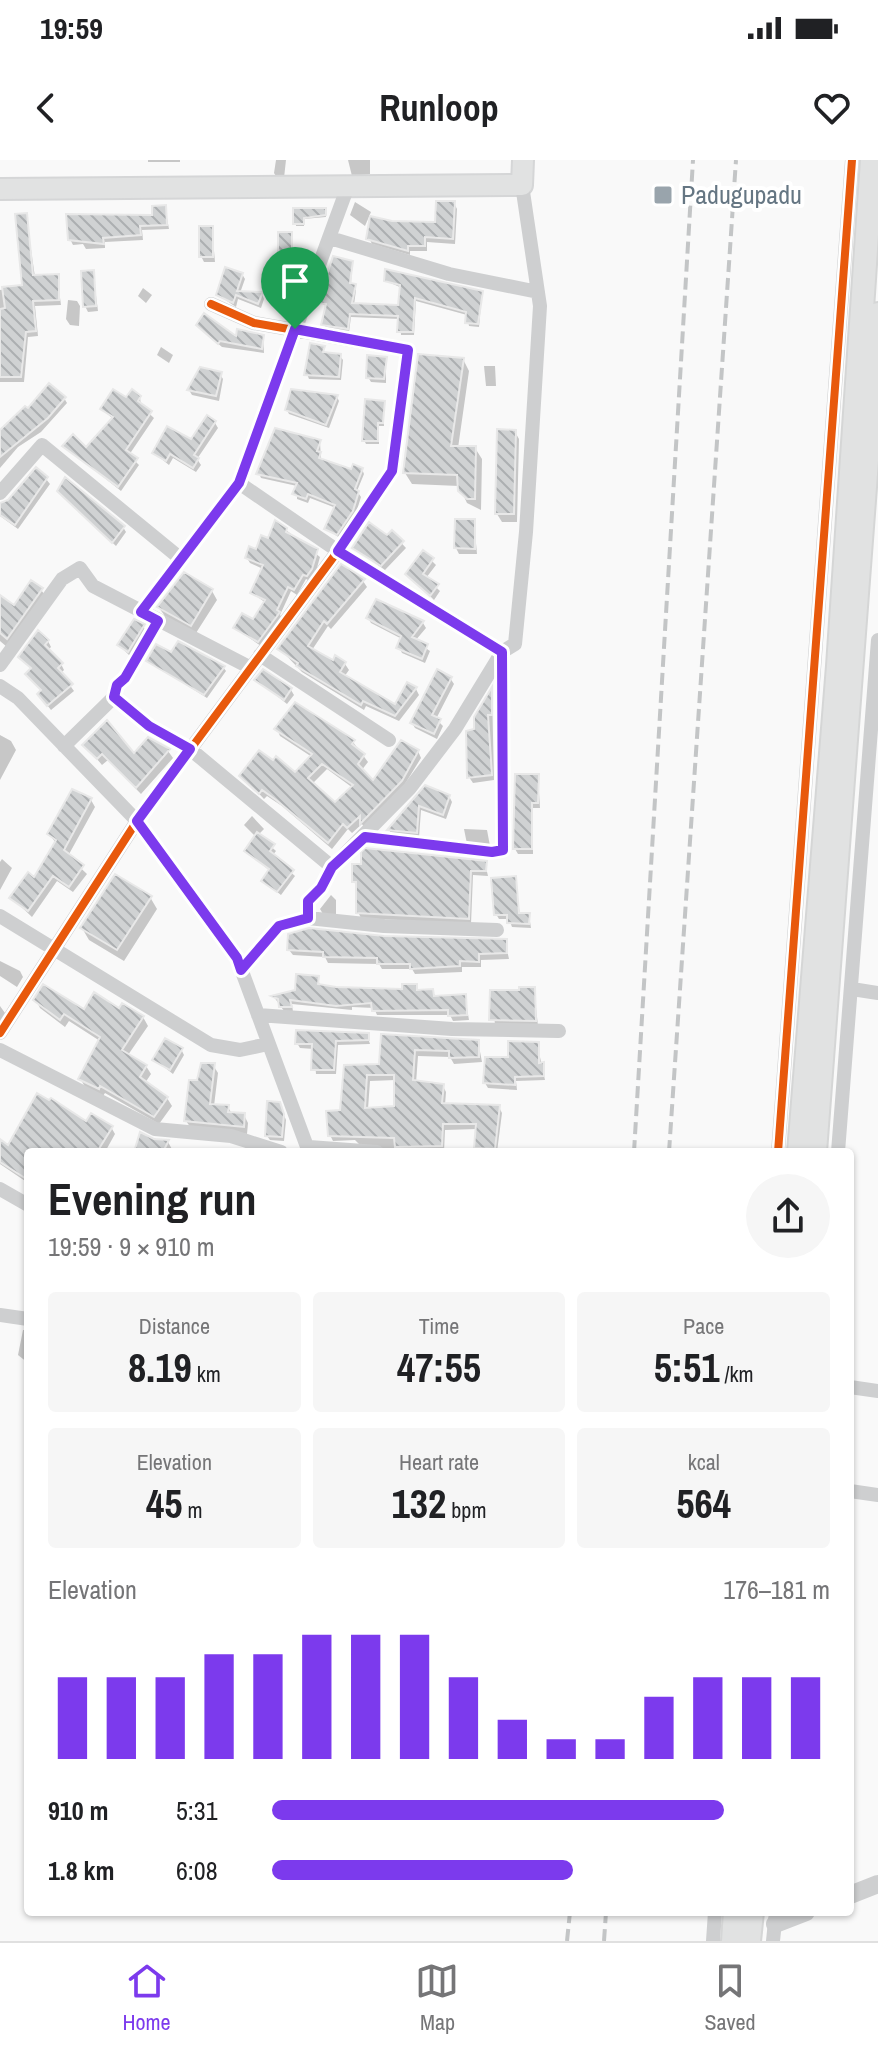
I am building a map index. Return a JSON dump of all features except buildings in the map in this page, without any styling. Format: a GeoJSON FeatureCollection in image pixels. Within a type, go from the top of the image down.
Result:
{"type":"FeatureCollection","features":[{"type":"Feature","properties":{"kind":"highway"},"geometry":{"type":"LineString","coordinates":[[799,1148],[839,651],[872,160]]}},
{"type":"Feature","properties":{"kind":"highway"},"geometry":{"type":"LineString","coordinates":[[815,1148],[878,314]]}},
{"type":"Feature","properties":{"kind":"highway"},"geometry":{"type":"LineString","coordinates":[[733,1941],[735,1916]]}},
{"type":"Feature","properties":{"kind":"highway"},"geometry":{"type":"LineString","coordinates":[[749,1941],[752,1916]]}},
{"type":"Feature","properties":{"kind":"main road"},"geometry":{"type":"LineString","coordinates":[[0,189],[522,185],[523,160]]}},
{"type":"Feature","properties":{"kind":"street"},"geometry":{"type":"LineString","coordinates":[[778,1148],[852,160]]}},
{"type":"Feature","properties":{"kind":"street"},"geometry":{"type":"LineString","coordinates":[[308,918],[308,901],[321,888],[332,867],[365,837],[410,788],[455,729],[502,652],[515,644],[526,532],[540,306],[522,185]]}},
{"type":"Feature","properties":{"kind":"street"},"geometry":{"type":"LineString","coordinates":[[141,612],[239,483],[348,186]]}},
{"type":"Feature","properties":{"kind":"street"},"geometry":{"type":"LineString","coordinates":[[330,238],[449,274],[538,292]]}},
{"type":"Feature","properties":{"kind":"street"},"geometry":{"type":"LineString","coordinates":[[0,1033],[51,948],[137,821],[338,551],[392,471],[408,350],[254,323],[211,304]]}},
{"type":"Feature","properties":{"kind":"street"},"geometry":{"type":"LineString","coordinates":[[0,493],[42,445],[181,559]]}},
{"type":"Feature","properties":{"kind":"street"},"geometry":{"type":"LineString","coordinates":[[239,483],[338,551],[502,652]]}},
{"type":"Feature","properties":{"kind":"street"},"geometry":{"type":"LineString","coordinates":[[0,665],[62,579],[80,568],[93,586],[158,621],[256,662],[389,740]]}},
{"type":"Feature","properties":{"kind":"street"},"geometry":{"type":"LineString","coordinates":[[64,746],[114,697],[117,685],[125,678],[158,621]]}},
{"type":"Feature","properties":{"kind":"street"},"geometry":{"type":"LineString","coordinates":[[838,1148],[878,640]]}},
{"type":"Feature","properties":{"kind":"street"},"geometry":{"type":"LineString","coordinates":[[365,837],[492,852],[503,850],[502,652]]}},
{"type":"Feature","properties":{"kind":"street"},"geometry":{"type":"LineString","coordinates":[[0,686],[18,698],[137,821],[237,958],[309,1148]]}},
{"type":"Feature","properties":{"kind":"street"},"geometry":{"type":"LineString","coordinates":[[114,697],[149,726],[190,749],[332,867]]}},
{"type":"Feature","properties":{"kind":"street"},"geometry":{"type":"LineString","coordinates":[[0,916],[211,1045],[240,1050],[268,1044]]}},
{"type":"Feature","properties":{"kind":"street"},"geometry":{"type":"LineString","coordinates":[[241,970],[279,926],[308,918],[384,926],[497,930]]}},
{"type":"Feature","properties":{"kind":"street"},"geometry":{"type":"LineString","coordinates":[[852,989],[878,993]]}},
{"type":"Feature","properties":{"kind":"street"},"geometry":{"type":"LineString","coordinates":[[258,1015],[452,1029],[559,1031]]}},
{"type":"Feature","properties":{"kind":"street"},"geometry":{"type":"LineString","coordinates":[[0,1050],[155,1129],[231,1136],[268,1148]]}},
{"type":"Feature","properties":{"kind":"street"},"geometry":{"type":"LineString","coordinates":[[0,1189],[24,1203]]}},
{"type":"Feature","properties":{"kind":"street"},"geometry":{"type":"LineString","coordinates":[[0,1315],[24,1318]]}},
{"type":"Feature","properties":{"kind":"street"},"geometry":{"type":"LineString","coordinates":[[854,1388],[878,1391]]}},
{"type":"Feature","properties":{"kind":"street"},"geometry":{"type":"LineString","coordinates":[[854,1492],[878,1495]]}},
{"type":"Feature","properties":{"kind":"street"},"geometry":{"type":"LineString","coordinates":[[854,1893],[878,1884]]}},
{"type":"Feature","properties":{"kind":"street"},"geometry":{"type":"LineString","coordinates":[[713,1941],[715,1916]]}},
{"type":"Feature","properties":{"kind":"street"},"geometry":{"type":"LineString","coordinates":[[774,1926],[797,1916]]}},
{"type":"Feature","properties":{"kind":"railway"},"geometry":{"type":"LineString","coordinates":[[634,1148],[693,160]]}},
{"type":"Feature","properties":{"kind":"railway"},"geometry":{"type":"LineString","coordinates":[[669,1148],[736,160]]}},
{"type":"Feature","properties":{"kind":"railway"},"geometry":{"type":"LineString","coordinates":[[567,1941],[570,1916]]}},
{"type":"Feature","properties":{"kind":"railway"},"geometry":{"type":"LineString","coordinates":[[604,1941],[606,1916]]}},
{"type":"Feature","properties":{"kind":"cycle path"},"geometry":{"type":"LineString","coordinates":[[778,1148],[852,160]]}},
{"type":"Feature","properties":{"kind":"cycle path"},"geometry":{"type":"LineString","coordinates":[[0,1033],[137,821],[338,551],[392,471],[408,350],[254,323],[211,304]]}},
{"type":"Feature","properties":{"kind":"place","name":"Padugupadu"},"geometry":{"type":"Point","coordinates":[663,195]}},
{"type":"Feature","properties":{"kind":"route"},"geometry":{"type":"LineString","coordinates":[[295,329],[408,350],[392,471],[338,551],[502,652],[503,850],[492,852],[365,837],[332,867],[321,888],[308,901],[308,918],[279,926],[241,970],[237,958],[137,821],[190,749],[149,726],[114,697],[117,685],[125,678],[158,621],[141,612],[239,483],[295,329]]}}]}
